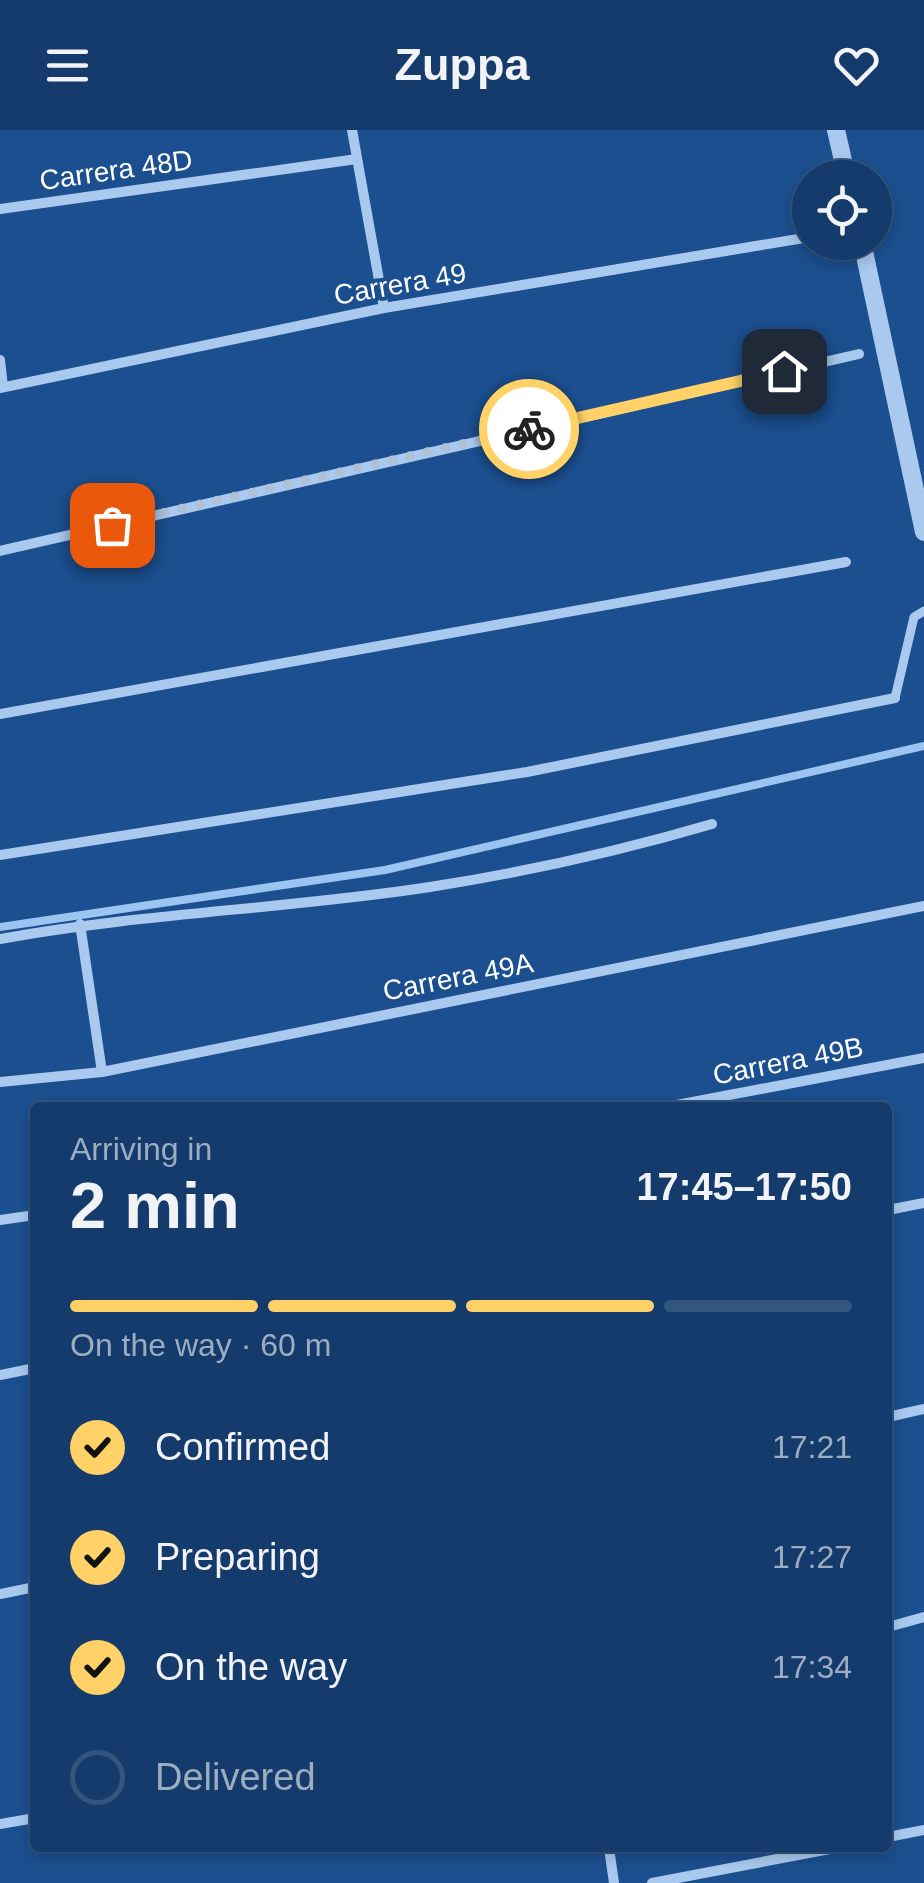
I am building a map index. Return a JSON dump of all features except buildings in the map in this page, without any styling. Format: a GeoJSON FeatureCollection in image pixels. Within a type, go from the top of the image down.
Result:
{"type":"FeatureCollection","features":[{"type":"Feature","properties":{"kind":"street"},"geometry":{"type":"LineString","coordinates":[[352,130],[384,308]]}},
{"type":"Feature","properties":{"kind":"street"},"geometry":{"type":"LineString","coordinates":[[836,130],[843,160]]}},
{"type":"Feature","properties":{"kind":"street","name":"Carrera 48D"},"geometry":{"type":"LineString","coordinates":[[0,209],[357,159]]}},
{"type":"Feature","properties":{"kind":"street","name":"Carrera 49"},"geometry":{"type":"LineString","coordinates":[[1,388],[384,308],[792,240]]}},
{"type":"Feature","properties":{"kind":"street"},"geometry":{"type":"LineString","coordinates":[[866,260],[924,532]]}},
{"type":"Feature","properties":{"kind":"street"},"geometry":{"type":"LineString","coordinates":[[0,551],[859,354]]}},
{"type":"Feature","properties":{"kind":"street"},"geometry":{"type":"LineString","coordinates":[[0,360],[1,388]]}},
{"type":"Feature","properties":{"kind":"street"},"geometry":{"type":"LineString","coordinates":[[0,714],[846,562]]}},
{"type":"Feature","properties":{"kind":"street"},"geometry":{"type":"LineString","coordinates":[[0,855],[527,772],[895,698],[914,616],[924,611]]}},
{"type":"Feature","properties":{"kind":"street"},"geometry":{"type":"LineString","coordinates":[[0,939],[80,924],[429,887],[621,850],[712,824]]}},
{"type":"Feature","properties":{"kind":"street","name":"Carrera 49A"},"geometry":{"type":"LineString","coordinates":[[0,1082],[102,1072],[924,906]]}},
{"type":"Feature","properties":{"kind":"street"},"geometry":{"type":"LineString","coordinates":[[80,924],[102,1072]]}},
{"type":"Feature","properties":{"kind":"street","name":"Carrera 49B"},"geometry":{"type":"LineString","coordinates":[[693,1102],[924,1058]]}},
{"type":"Feature","properties":{"kind":"street"},"geometry":{"type":"LineString","coordinates":[[892,1209],[924,1203]]}},
{"type":"Feature","properties":{"kind":"street"},"geometry":{"type":"LineString","coordinates":[[0,1220],[30,1216]]}},
{"type":"Feature","properties":{"kind":"street"},"geometry":{"type":"LineString","coordinates":[[0,1374],[30,1369]]}},
{"type":"Feature","properties":{"kind":"street"},"geometry":{"type":"LineString","coordinates":[[892,1416],[924,1410]]}},
{"type":"Feature","properties":{"kind":"street"},"geometry":{"type":"LineString","coordinates":[[0,1594],[30,1588]]}},
{"type":"Feature","properties":{"kind":"street"},"geometry":{"type":"LineString","coordinates":[[892,1626],[924,1618]]}},
{"type":"Feature","properties":{"kind":"street"},"geometry":{"type":"LineString","coordinates":[[0,1824],[30,1819]]}},
{"type":"Feature","properties":{"kind":"street"},"geometry":{"type":"LineString","coordinates":[[892,1836],[924,1830]]}},
{"type":"Feature","properties":{"kind":"street"},"geometry":{"type":"LineString","coordinates":[[610,1852],[614,1883]]}},
{"type":"Feature","properties":{"kind":"street"},"geometry":{"type":"LineString","coordinates":[[652,1883],[814,1852]]}},
{"type":"Feature","properties":{"kind":"waterway"},"geometry":{"type":"LineString","coordinates":[[0,927],[385,870],[924,746]]}},
{"type":"Feature","properties":{"kind":"way so far"},"geometry":{"type":"LineString","coordinates":[[112,525],[529,429]]}},
{"type":"Feature","properties":{"kind":"route"},"geometry":{"type":"LineString","coordinates":[[529,429],[784,371]]}}]}
